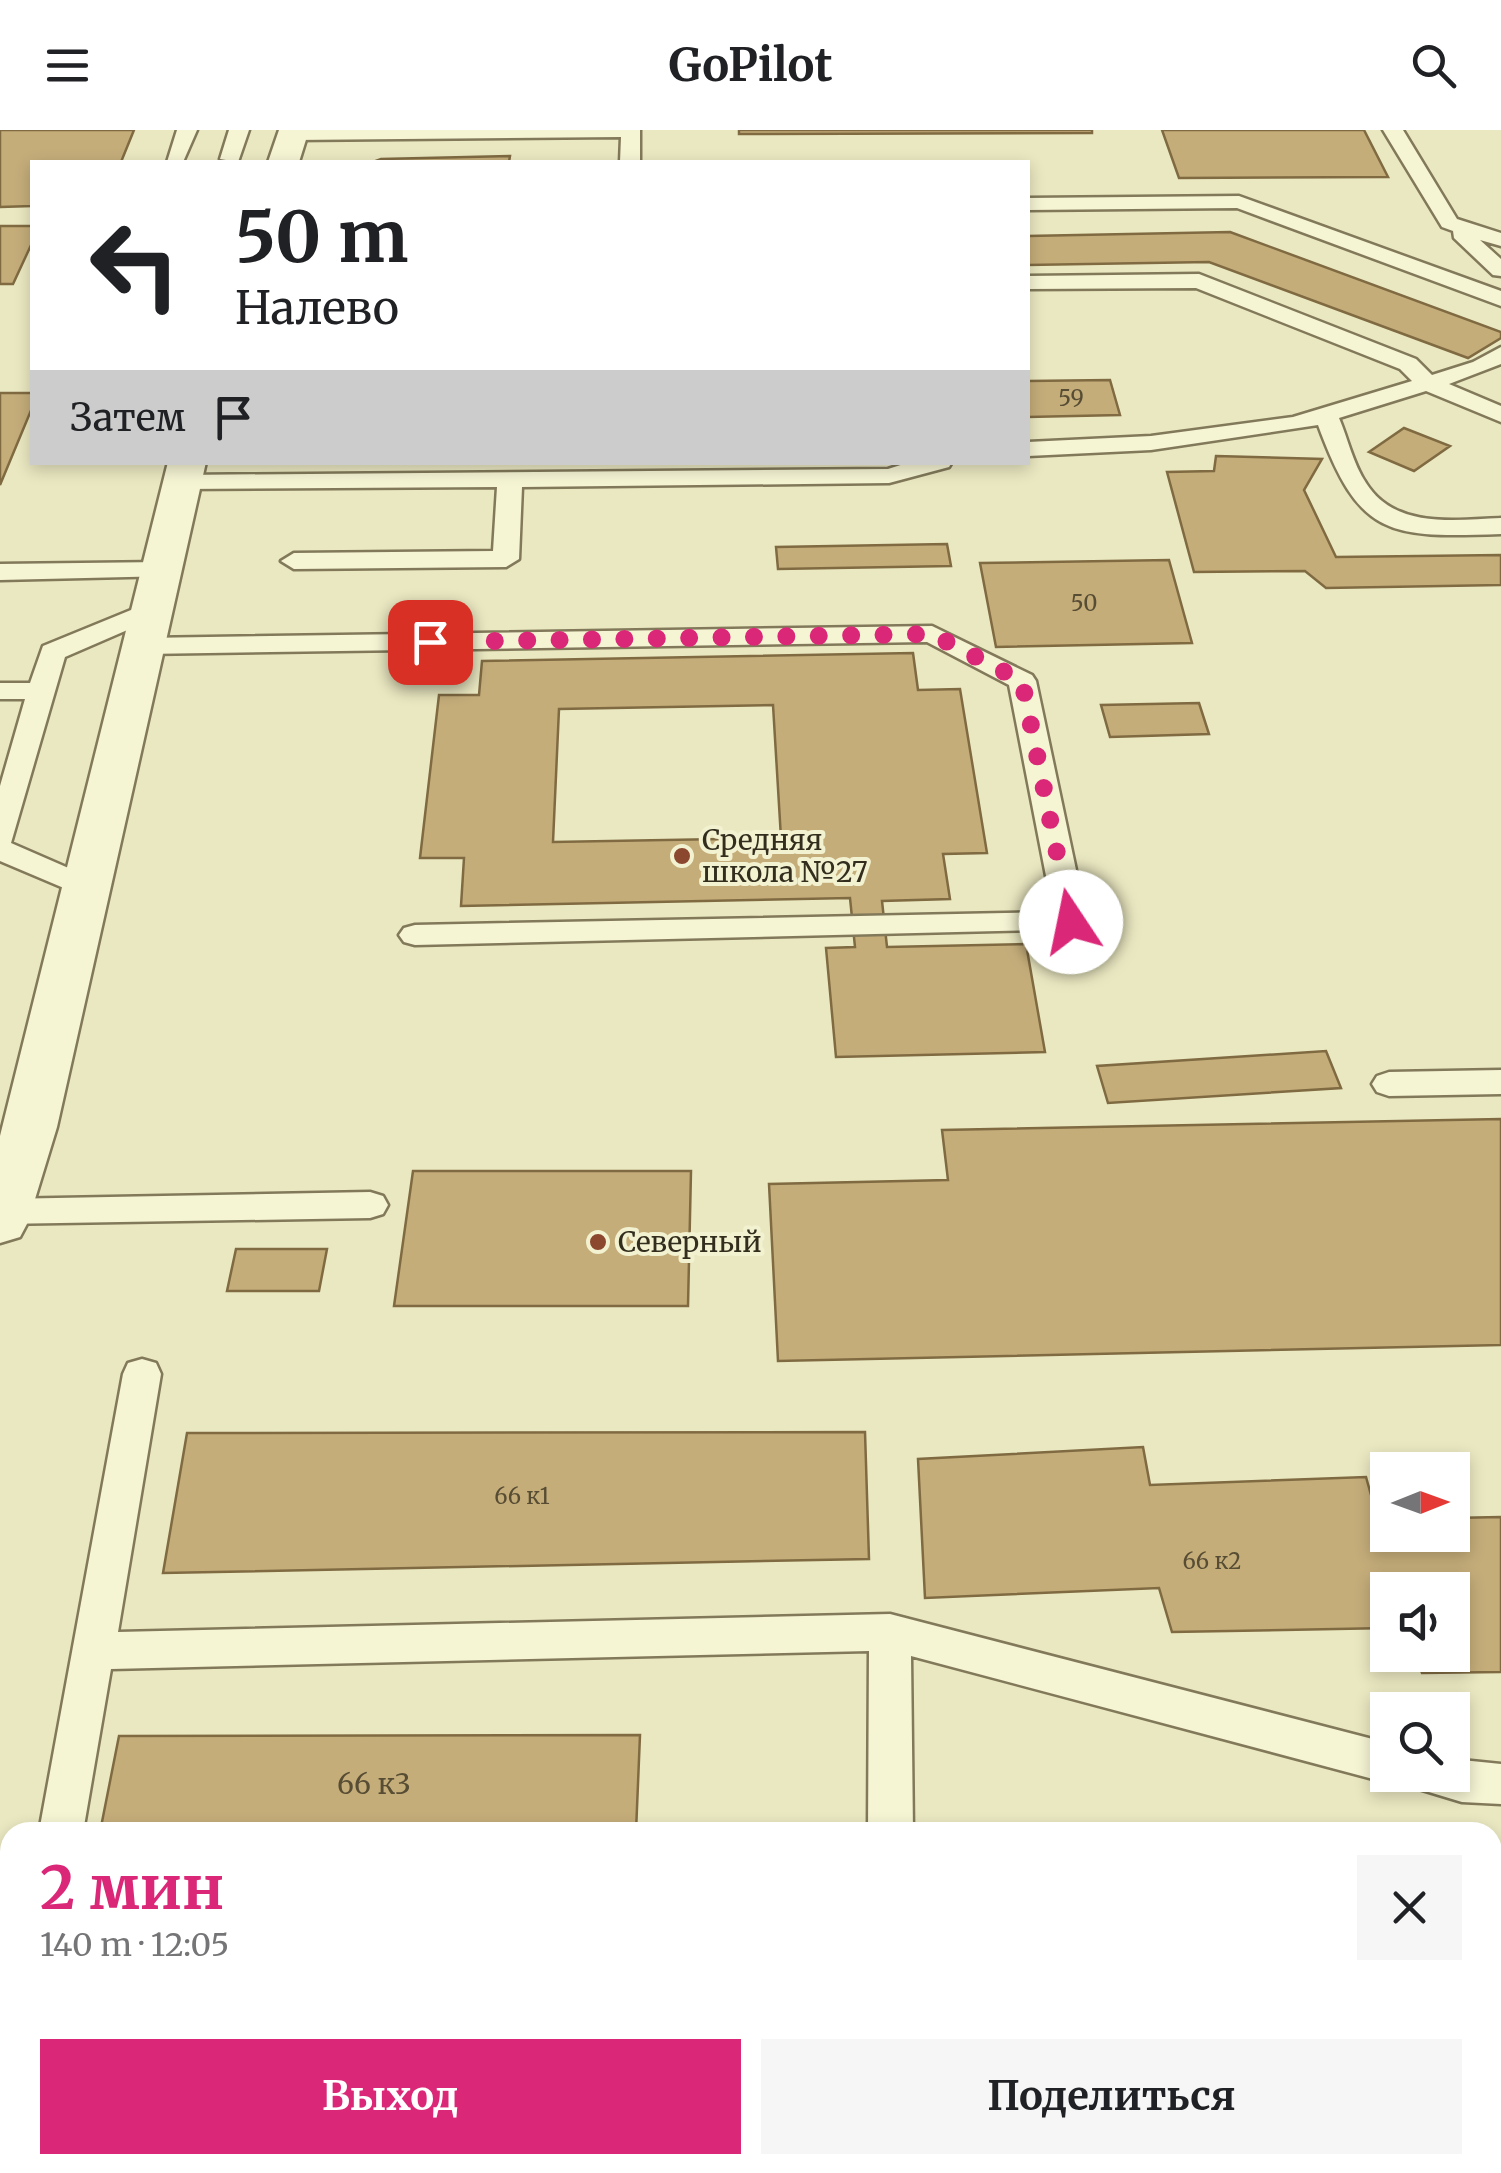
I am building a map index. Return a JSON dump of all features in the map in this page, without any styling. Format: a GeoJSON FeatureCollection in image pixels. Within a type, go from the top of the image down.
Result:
{"type":"FeatureCollection","features":[{"type":"Feature","properties":{"kind":"street"},"geometry":{"type":"LineString","coordinates":[[2,1217],[30,1127],[184,472]]}},
{"type":"Feature","properties":{"kind":"lane"},"geometry":{"type":"LineString","coordinates":[[175,160],[187,130]]}},
{"type":"Feature","properties":{"kind":"lane"},"geometry":{"type":"LineString","coordinates":[[230,159],[240,130]]}},
{"type":"Feature","properties":{"kind":"lane"},"geometry":{"type":"LineString","coordinates":[[1393,130],[1449,223],[1501,270]]}},
{"type":"Feature","properties":{"kind":"lane"},"geometry":{"type":"LineString","coordinates":[[291,142],[631,131],[630,160]]}},
{"type":"Feature","properties":{"kind":"lane"},"geometry":{"type":"LineString","coordinates":[[1030,204],[1239,202],[1501,299]]}},
{"type":"Feature","properties":{"kind":"lane"},"geometry":{"type":"LineString","coordinates":[[1449,223],[1501,240]]}},
{"type":"Feature","properties":{"kind":"lane"},"geometry":{"type":"LineString","coordinates":[[1030,282],[1199,281],[1408,364],[1427,383],[1501,415]]}},
{"type":"Feature","properties":{"kind":"lane"},"geometry":{"type":"LineString","coordinates":[[1030,449],[1151,443],[1296,424],[1482,368],[1501,354]]}},
{"type":"Feature","properties":{"kind":"lane"},"geometry":{"type":"LineString","coordinates":[[1326,415],[1356,488],[1387,518],[1420,528],[1501,526]]}},
{"type":"Feature","properties":{"kind":"lane"},"geometry":{"type":"LineString","coordinates":[[184,472],[510,479],[889,476],[929,465]]}},
{"type":"Feature","properties":{"kind":"lane"},"geometry":{"type":"LineString","coordinates":[[294,561],[506,559],[510,479]]}},
{"type":"Feature","properties":{"kind":"lane"},"geometry":{"type":"LineString","coordinates":[[0,572],[153,608],[932,634],[1022,681],[1071,922],[415,935]]}},
{"type":"Feature","properties":{"kind":"lane"},"geometry":{"type":"LineString","coordinates":[[85,887],[1,835],[53,652],[153,608]]}},
{"type":"Feature","properties":{"kind":"lane"},"geometry":{"type":"LineString","coordinates":[[0,691],[42,690]]}},
{"type":"Feature","properties":{"kind":"lane"},"geometry":{"type":"LineString","coordinates":[[1389,1084],[1501,1082]]}},
{"type":"Feature","properties":{"kind":"lane"},"geometry":{"type":"LineString","coordinates":[[2,1217],[370,1204]]}},
{"type":"Feature","properties":{"kind":"lane"},"geometry":{"type":"LineString","coordinates":[[63,1822],[142,1374]]}},
{"type":"Feature","properties":{"kind":"lane"},"geometry":{"type":"LineString","coordinates":[[93,1651],[890,1632],[1370,1758]]}},
{"type":"Feature","properties":{"kind":"lane"},"geometry":{"type":"LineString","coordinates":[[890,1632],[890,1822]]}},
{"type":"Feature","properties":{"kind":"lane"},"geometry":{"type":"LineString","coordinates":[[1470,1782],[1501,1784]]}},
{"type":"Feature","properties":{"kind":"building"},"geometry":{"type":"Polygon","coordinates":[[[0,130],[134,130],[122,160],[30,160],[30,206],[0,207],[0,130]]]}},
{"type":"Feature","properties":{"kind":"building"},"geometry":{"type":"Polygon","coordinates":[[[739,130],[1092,130],[1092,133],[739,134],[739,130]]]}},
{"type":"Feature","properties":{"kind":"building"},"geometry":{"type":"Polygon","coordinates":[[[1162,130],[1364,130],[1388,177],[1179,178],[1162,130]]]}},
{"type":"Feature","properties":{"kind":"building"},"geometry":{"type":"Polygon","coordinates":[[[510,156],[509,160],[381,159],[510,156]]]}},
{"type":"Feature","properties":{"kind":"building"},"geometry":{"type":"Polygon","coordinates":[[[0,226],[30,226],[30,247],[13,284],[0,284],[0,226]]]}},
{"type":"Feature","properties":{"kind":"building"},"geometry":{"type":"Polygon","coordinates":[[[1230,232],[1501,332],[1501,338],[1468,358],[1209,262],[1030,265],[1030,236],[1230,232]]]}},
{"type":"Feature","properties":{"kind":"building"},"geometry":{"type":"Polygon","coordinates":[[[1110,380],[1120,415],[1030,417],[1030,381],[1110,380]]]}},
{"type":"Feature","properties":{"kind":"building"},"geometry":{"type":"Polygon","coordinates":[[[0,393],[30,393],[30,413],[0,485],[0,393]]]}},
{"type":"Feature","properties":{"kind":"building"},"geometry":{"type":"Polygon","coordinates":[[[1404,428],[1450,446],[1414,471],[1369,452],[1404,428]]]}},
{"type":"Feature","properties":{"kind":"building"},"geometry":{"type":"Polygon","coordinates":[[[1216,456],[1322,459],[1304,490],[1336,557],[1501,555],[1501,585],[1326,588],[1305,571],[1194,572],[1167,472],[1214,471],[1216,456]]]}},
{"type":"Feature","properties":{"kind":"building"},"geometry":{"type":"Polygon","coordinates":[[[947,544],[951,566],[778,569],[776,547],[947,544]]]}},
{"type":"Feature","properties":{"kind":"building"},"geometry":{"type":"Polygon","coordinates":[[[1169,560],[1192,643],[996,647],[980,563],[1169,560]]]}},
{"type":"Feature","properties":{"kind":"building","name":"Средняя школа №27"},"geometry":{"type":"Polygon","coordinates":[[[913,653],[918,690],[960,689],[987,853],[943,854],[950,899],[882,901],[887,947],[1026,944],[1045,1052],[836,1057],[826,948],[855,947],[850,898],[461,906],[464,858],[420,858],[439,695],[479,695],[482,661],[913,653]],[[773,705],[559,709],[553,842],[781,838],[773,705]]]}},
{"type":"Feature","properties":{"kind":"building"},"geometry":{"type":"Polygon","coordinates":[[[1199,703],[1209,734],[1110,737],[1101,705],[1199,703]]]}},
{"type":"Feature","properties":{"kind":"building"},"geometry":{"type":"Polygon","coordinates":[[[1326,1051],[1341,1088],[1108,1103],[1097,1066],[1326,1051]]]}},
{"type":"Feature","properties":{"kind":"building"},"geometry":{"type":"Polygon","coordinates":[[[1501,1119],[1501,1345],[778,1361],[769,1184],[948,1180],[942,1130],[1501,1119]]]}},
{"type":"Feature","properties":{"kind":"building"},"geometry":{"type":"Polygon","coordinates":[[[413,1171],[691,1171],[688,1306],[394,1306],[413,1171]]]}},
{"type":"Feature","properties":{"kind":"building"},"geometry":{"type":"Polygon","coordinates":[[[236,1249],[327,1249],[319,1291],[227,1291],[236,1249]]]}},
{"type":"Feature","properties":{"kind":"building"},"geometry":{"type":"Polygon","coordinates":[[[865,1432],[869,1559],[163,1573],[187,1433],[865,1432]]]}},
{"type":"Feature","properties":{"kind":"building"},"geometry":{"type":"Polygon","coordinates":[[[1143,1447],[1150,1485],[1366,1477],[1370,1491],[1370,1552],[1470,1552],[1470,1518],[1501,1517],[1501,1672],[1422,1673],[1422,1672],[1470,1672],[1470,1572],[1370,1572],[1370,1628],[1172,1632],[1159,1588],[925,1598],[918,1459],[1143,1447]]]}},
{"type":"Feature","properties":{"kind":"building"},"geometry":{"type":"Polygon","coordinates":[[[640,1735],[636,1822],[102,1822],[119,1736],[640,1735]]]}},
{"type":"Feature","properties":{"kind":"place","name":"Средняя школа №27"},"geometry":{"type":"Point","coordinates":[682,856]}},
{"type":"Feature","properties":{"kind":"place","name":"Северный"},"geometry":{"type":"Point","coordinates":[598,1242]}},
{"type":"Feature","properties":{"kind":"route"},"geometry":{"type":"LineString","coordinates":[[430,642],[932,634],[1022,681],[1071,922]]}}]}
